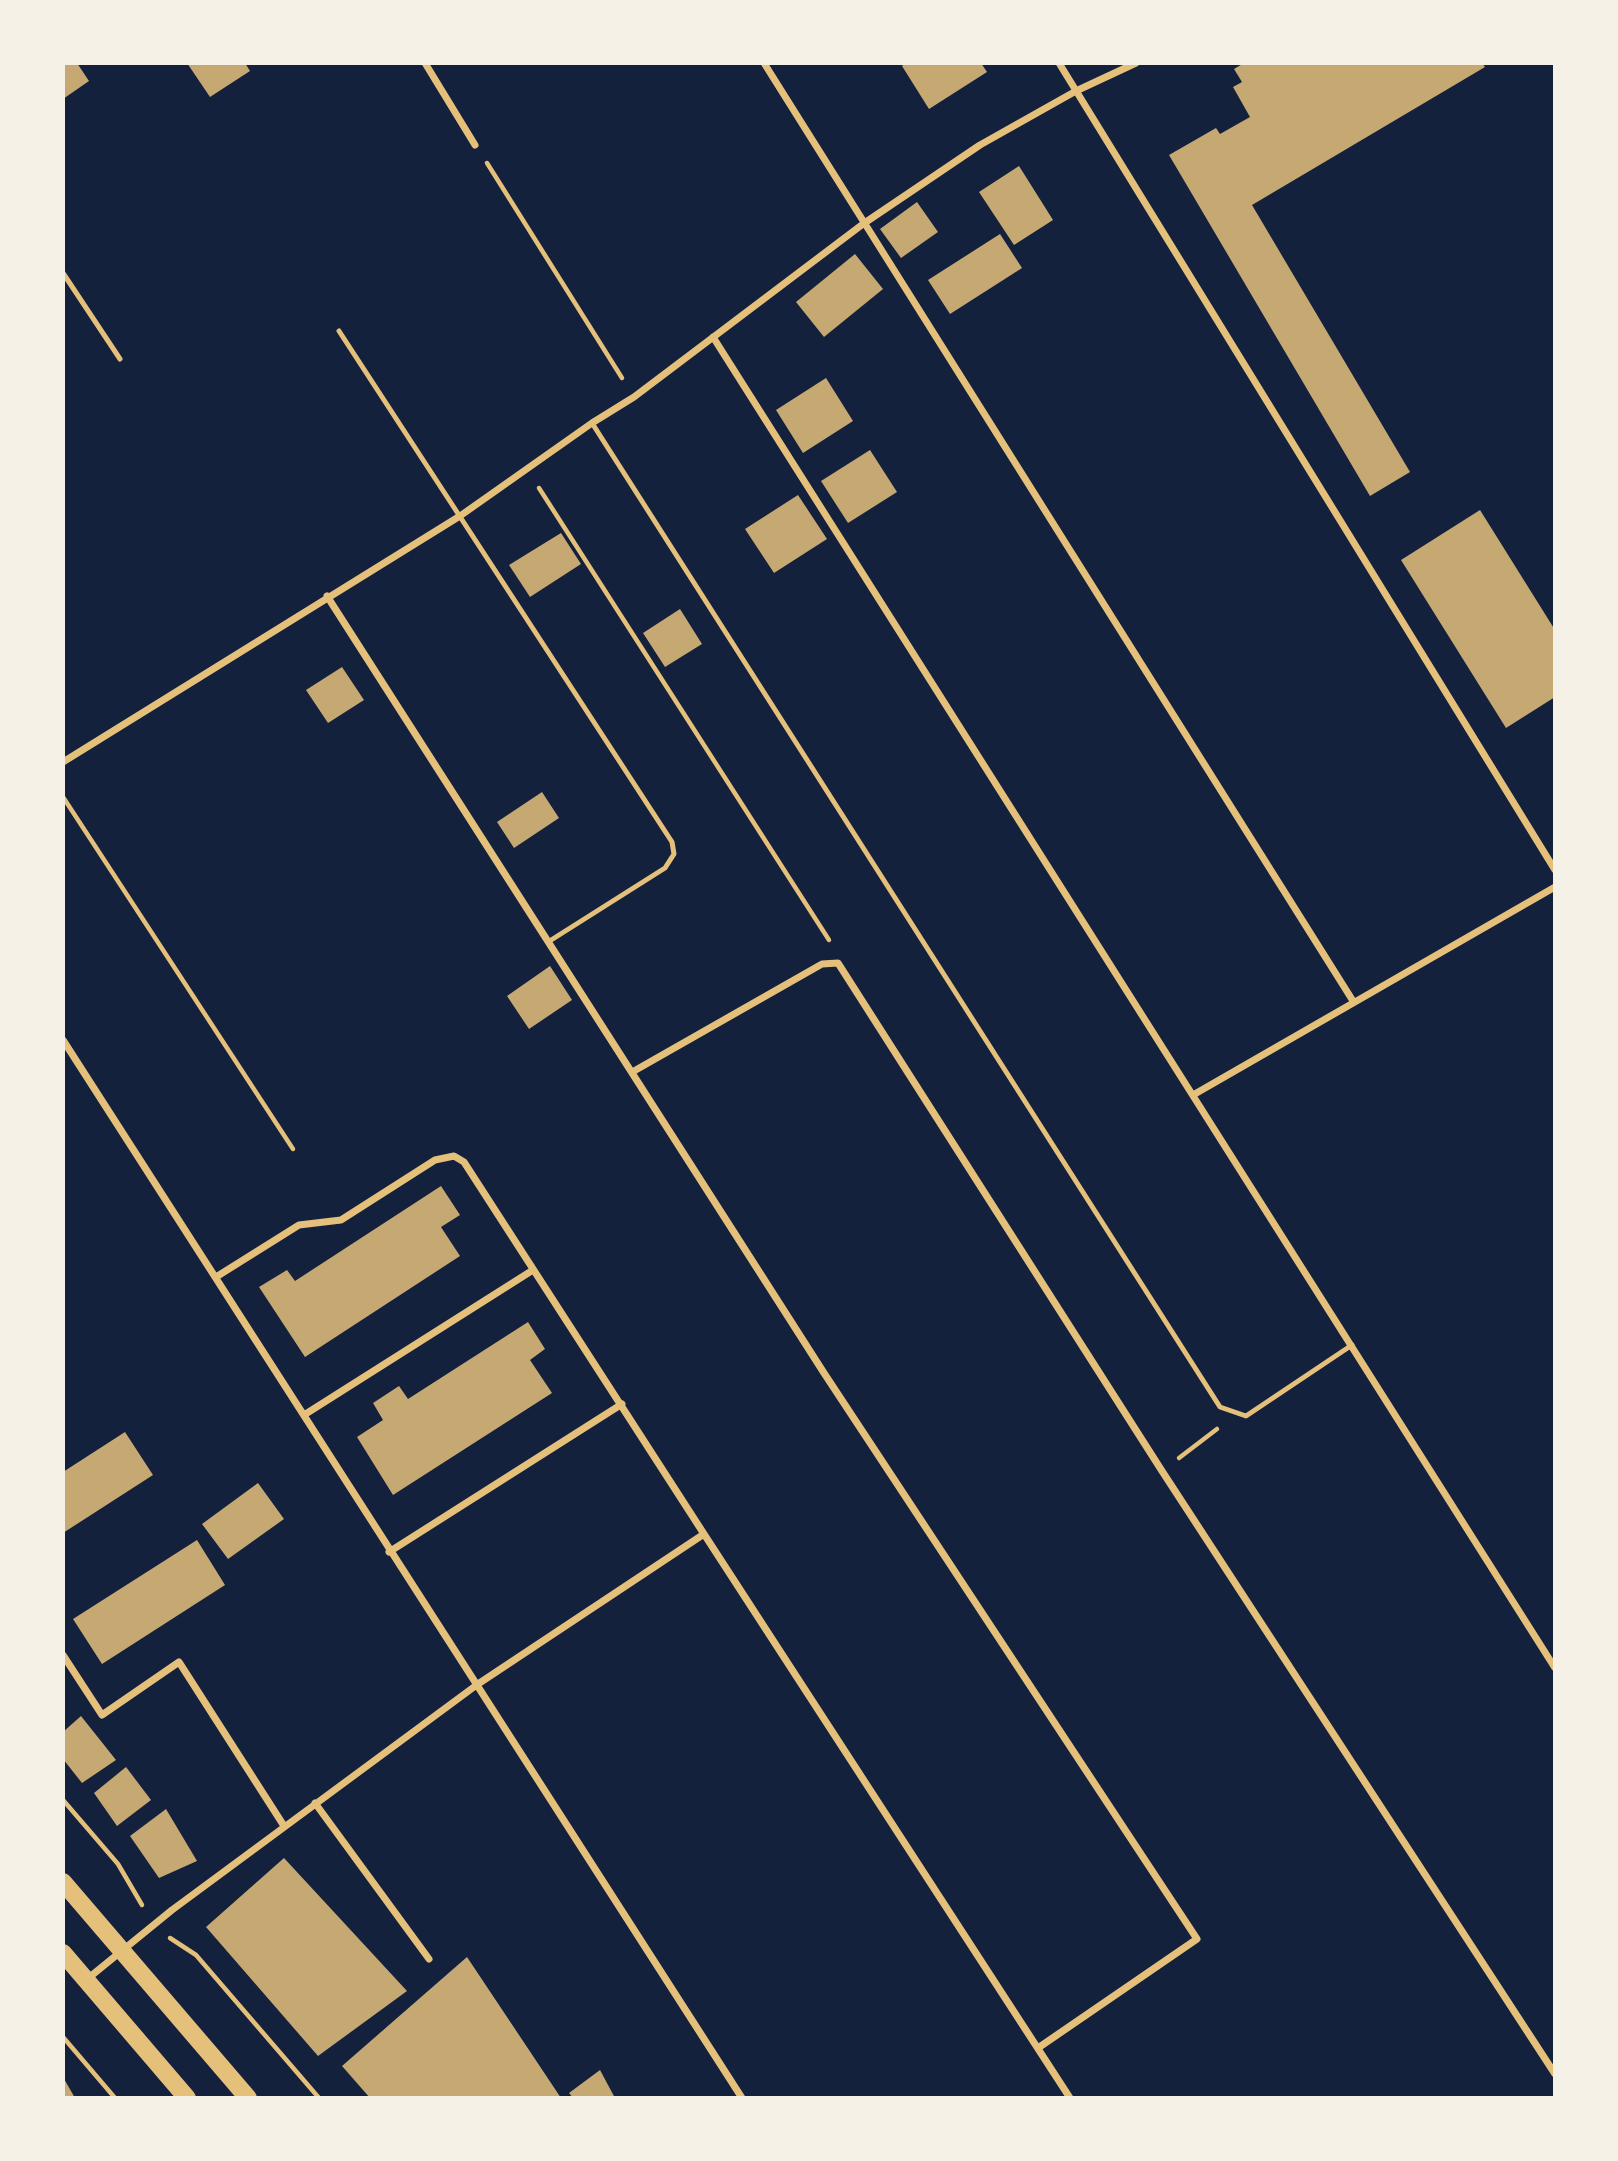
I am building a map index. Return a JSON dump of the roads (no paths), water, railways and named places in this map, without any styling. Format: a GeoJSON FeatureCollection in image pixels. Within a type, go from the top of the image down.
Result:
{"type":"FeatureCollection","features":[{"type":"Feature","properties":{"kind":"main road"},"geometry":{"type":"LineString","coordinates":[[63,1882],[248,2098]]}},
{"type":"Feature","properties":{"kind":"main road"},"geometry":{"type":"LineString","coordinates":[[63,1954],[187,2098]]}},
{"type":"Feature","properties":{"kind":"street"},"geometry":{"type":"LineString","coordinates":[[425,63],[475,145]]}},
{"type":"Feature","properties":{"kind":"street"},"geometry":{"type":"LineString","coordinates":[[764,63],[1353,1001]]}},
{"type":"Feature","properties":{"kind":"street"},"geometry":{"type":"LineString","coordinates":[[1059,63],[1555,870]]}},
{"type":"Feature","properties":{"kind":"street"},"geometry":{"type":"LineString","coordinates":[[63,762],[460,516],[592,423],[634,397],[863,224],[980,145],[1076,91],[1136,63]]}},
{"type":"Feature","properties":{"kind":"street"},"geometry":{"type":"LineString","coordinates":[[713,337],[1555,1668]]}},
{"type":"Feature","properties":{"kind":"street"},"geometry":{"type":"LineString","coordinates":[[327,596],[840,1396],[1197,1938],[1038,2048]]}},
{"type":"Feature","properties":{"kind":"street"},"geometry":{"type":"LineString","coordinates":[[1193,1094],[1555,887]]}},
{"type":"Feature","properties":{"kind":"street"},"geometry":{"type":"LineString","coordinates":[[634,1071],[822,964],[838,963],[1162,1471],[1555,2074]]}},
{"type":"Feature","properties":{"kind":"street"},"geometry":{"type":"LineString","coordinates":[[63,1040],[389,1552],[478,1684],[742,2098]]}},
{"type":"Feature","properties":{"kind":"street"},"geometry":{"type":"LineString","coordinates":[[216,1277],[299,1225],[341,1220],[435,1160],[454,1156],[464,1162],[1070,2098]]}},
{"type":"Feature","properties":{"kind":"street"},"geometry":{"type":"LineString","coordinates":[[303,1415],[533,1270]]}},
{"type":"Feature","properties":{"kind":"street"},"geometry":{"type":"LineString","coordinates":[[389,1552],[622,1404]]}},
{"type":"Feature","properties":{"kind":"street"},"geometry":{"type":"LineString","coordinates":[[86,1980],[284,1826],[478,1684],[704,1534]]}},
{"type":"Feature","properties":{"kind":"street"},"geometry":{"type":"LineString","coordinates":[[63,1655],[102,1715],[179,1662],[284,1826]]}},
{"type":"Feature","properties":{"kind":"street"},"geometry":{"type":"LineString","coordinates":[[315,1803],[429,1959]]}},
{"type":"Feature","properties":{"kind":"lane"},"geometry":{"type":"LineString","coordinates":[[63,273],[120,359]]}},
{"type":"Feature","properties":{"kind":"lane"},"geometry":{"type":"LineString","coordinates":[[339,331],[672,842],[674,854],[665,868],[548,942]]}},
{"type":"Feature","properties":{"kind":"lane"},"geometry":{"type":"LineString","coordinates":[[592,423],[1220,1407],[1246,1416],[1352,1345]]}}]}
